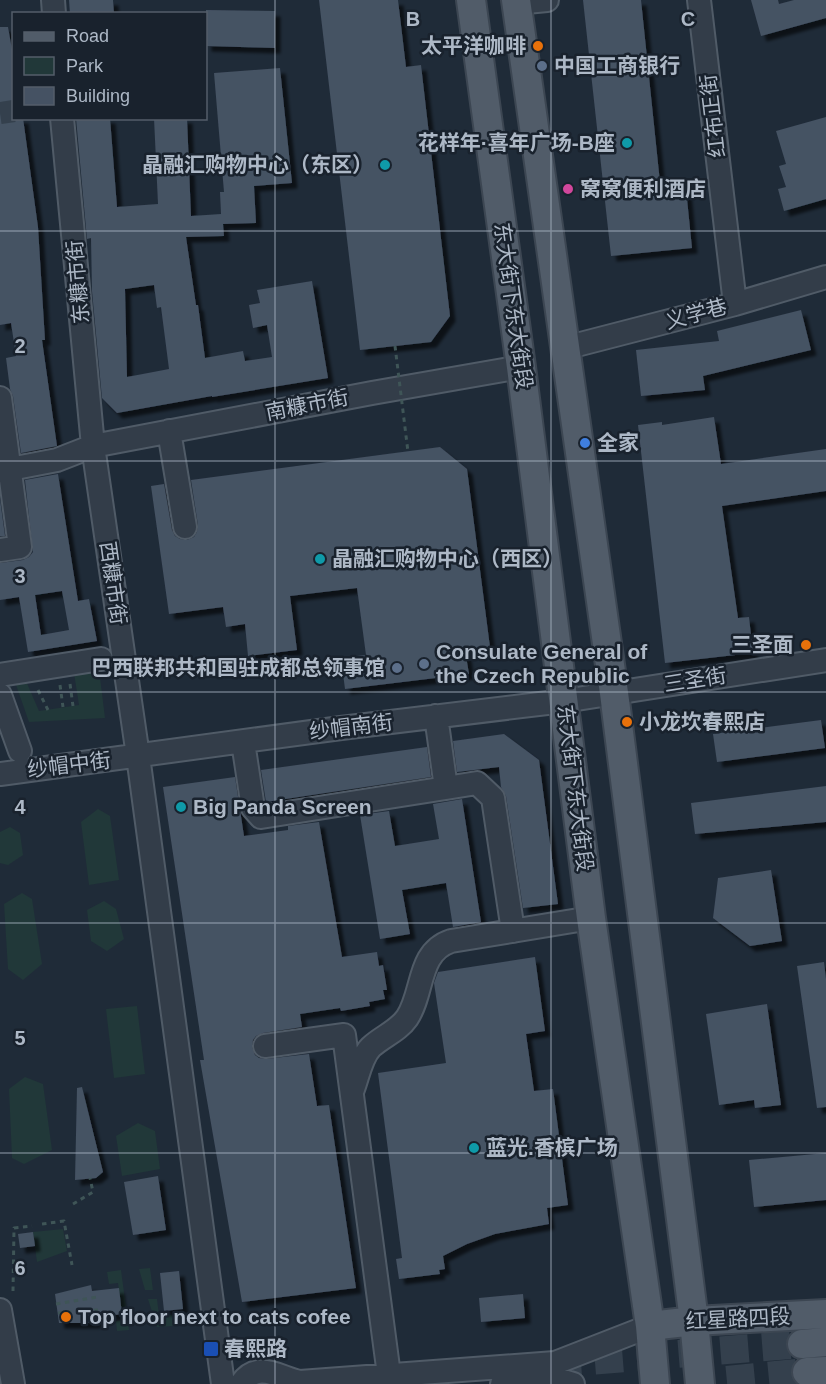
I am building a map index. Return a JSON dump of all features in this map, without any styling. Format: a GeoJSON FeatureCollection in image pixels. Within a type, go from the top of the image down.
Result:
{"type":"FeatureCollection","features":[{"type":"Feature","properties":{"kind":"main road","name":"东大街下东大街段"},"geometry":{"type":"LineString","coordinates":[[471,0],[521,367],[591,918],[650,1326],[655,1384]]}},
{"type":"Feature","properties":{"kind":"main road"},"geometry":{"type":"LineString","coordinates":[[516,2],[614,693],[694,1321],[700,1384]]}},
{"type":"Feature","properties":{"kind":"main road","name":"红星路四段"},"geometry":{"type":"LineString","coordinates":[[650,1326],[694,1321],[826,1314]]}},
{"type":"Feature","properties":{"kind":"street"},"geometry":{"type":"LineString","coordinates":[[516,2],[547,0]]}},
{"type":"Feature","properties":{"kind":"street","name":"红布正街"},"geometry":{"type":"LineString","coordinates":[[699,0],[735,304]]}},
{"type":"Feature","properties":{"kind":"street","name":"东糠市街"},"geometry":{"type":"LineString","coordinates":[[62,120],[93,446]]}},
{"type":"Feature","properties":{"kind":"street","name":"义学巷"},"geometry":{"type":"LineString","coordinates":[[565,348],[735,304],[826,277]]}},
{"type":"Feature","properties":{"kind":"street","name":"南糠市街"},"geometry":{"type":"LineString","coordinates":[[5,470],[57,460],[93,446],[521,367]]}},
{"type":"Feature","properties":{"kind":"street"},"geometry":{"type":"LineString","coordinates":[[0,398],[5,470],[20,547],[0,550]]}},
{"type":"Feature","properties":{"kind":"street"},"geometry":{"type":"LineString","coordinates":[[169,431],[185,528]]}},
{"type":"Feature","properties":{"kind":"street","name":"西糠市街"},"geometry":{"type":"LineString","coordinates":[[93,446],[138,756],[223,1384]]}},
{"type":"Feature","properties":{"kind":"street"},"geometry":{"type":"LineString","coordinates":[[0,675],[101,659]]}},
{"type":"Feature","properties":{"kind":"street","name":"三圣街"},"geometry":{"type":"LineString","coordinates":[[564,701],[826,660]]}},
{"type":"Feature","properties":{"kind":"street"},"geometry":{"type":"LineString","coordinates":[[0,695],[20,751]]}},
{"type":"Feature","properties":{"kind":"street","name":"纱帽南街"},"geometry":{"type":"LineString","coordinates":[[138,756],[564,701]]}},
{"type":"Feature","properties":{"kind":"street"},"geometry":{"type":"LineString","coordinates":[[436,716],[446,788]]}},
{"type":"Feature","properties":{"kind":"street"},"geometry":{"type":"LineString","coordinates":[[243,742],[253,808],[261,817],[477,783],[493,798],[513,931]]}},
{"type":"Feature","properties":{"kind":"street","name":"纱帽中街"},"geometry":{"type":"LineString","coordinates":[[0,774],[138,756]]}},
{"type":"Feature","properties":{"kind":"street"},"geometry":{"type":"LineString","coordinates":[[352,1094],[370,1048],[388,1036],[407,1018],[425,966],[441,944],[591,918]]}},
{"type":"Feature","properties":{"kind":"street"},"geometry":{"type":"LineString","coordinates":[[265,1046],[344,1035],[389,1375]]}},
{"type":"Feature","properties":{"kind":"street"},"geometry":{"type":"LineString","coordinates":[[0,1310],[13,1384]]}},
{"type":"Feature","properties":{"kind":"street"},"geometry":{"type":"LineString","coordinates":[[241,1384],[249,1375],[261,1372],[271,1372],[300,1382],[555,1363],[650,1326]]}},
{"type":"Feature","properties":{"kind":"street"},"geometry":{"type":"LineString","coordinates":[[502,1384],[556,1379],[573,1384]]}},
{"type":"Feature","properties":{"kind":"path"},"geometry":{"type":"LineString","coordinates":[[395,346],[408,452]]}},
{"type":"Feature","properties":{"kind":"path"},"geometry":{"type":"LineString","coordinates":[[68,676],[73,706]]}},
{"type":"Feature","properties":{"kind":"path"},"geometry":{"type":"LineString","coordinates":[[59,677],[63,707]]}},
{"type":"Feature","properties":{"kind":"path"},"geometry":{"type":"LineString","coordinates":[[34,681],[48,710]]}},
{"type":"Feature","properties":{"kind":"path"},"geometry":{"type":"LineString","coordinates":[[73,1204],[93,1192],[90,1179]]}},
{"type":"Feature","properties":{"kind":"path"},"geometry":{"type":"LineString","coordinates":[[42,1224],[64,1221],[72,1265]]}},
{"type":"Feature","properties":{"kind":"path"},"geometry":{"type":"LineString","coordinates":[[13,1291],[14,1228],[32,1226]]}},
{"type":"Feature","properties":{"kind":"path"},"geometry":{"type":"LineString","coordinates":[[56,1304],[97,1297]]}},
{"type":"Feature","properties":{"kind":"path"},"geometry":{"type":"LineString","coordinates":[[58,1313],[98,1310]]}},
{"type":"Feature","properties":{"kind":"green space"},"geometry":{"type":"Polygon","coordinates":[[[99,669],[105,718],[29,722],[15,682],[26,681],[39,711],[79,705],[74,673],[99,669]]]}},
{"type":"Feature","properties":{"kind":"green space"},"geometry":{"type":"Polygon","coordinates":[[[98,809],[110,816],[119,880],[89,885],[81,822],[98,809]]]}},
{"type":"Feature","properties":{"kind":"green space"},"geometry":{"type":"Polygon","coordinates":[[[10,827],[20,833],[23,855],[8,865],[0,863],[0,832],[10,827]]]}},
{"type":"Feature","properties":{"kind":"green space"},"geometry":{"type":"Polygon","coordinates":[[[22,893],[32,899],[42,964],[23,980],[8,969],[4,904],[22,893]]]}},
{"type":"Feature","properties":{"kind":"green space"},"geometry":{"type":"Polygon","coordinates":[[[104,901],[116,909],[124,939],[107,951],[91,941],[87,910],[104,901]]]}},
{"type":"Feature","properties":{"kind":"green space"},"geometry":{"type":"Polygon","coordinates":[[[137,1006],[145,1074],[114,1078],[106,1009],[137,1006]]]}},
{"type":"Feature","properties":{"kind":"green space"},"geometry":{"type":"Polygon","coordinates":[[[25,1077],[43,1084],[52,1150],[24,1164],[12,1158],[9,1089],[25,1077]]]}},
{"type":"Feature","properties":{"kind":"green space"},"geometry":{"type":"Polygon","coordinates":[[[138,1123],[155,1131],[160,1169],[122,1176],[116,1136],[138,1123]]]}},
{"type":"Feature","properties":{"kind":"green space"},"geometry":{"type":"Polygon","coordinates":[[[63,1229],[67,1251],[37,1262],[33,1232],[63,1229]]]}},
{"type":"Feature","properties":{"kind":"green space"},"geometry":{"type":"Polygon","coordinates":[[[150,1268],[153,1290],[145,1290],[139,1269],[150,1268]]]}},
{"type":"Feature","properties":{"kind":"green space"},"geometry":{"type":"Polygon","coordinates":[[[121,1270],[129,1330],[117,1331],[116,1321],[123,1320],[118,1283],[109,1284],[107,1272],[121,1270]]]}},
{"type":"Feature","properties":{"kind":"green space"},"geometry":{"type":"Polygon","coordinates":[[[148,1299],[157,1299],[159,1315],[175,1315],[173,1326],[157,1327],[148,1299]]]}},
{"type":"Feature","properties":{"kind":"building"},"geometry":{"type":"Polygon","coordinates":[[[69,0],[113,0],[114,12],[70,12],[69,0]]]}},
{"type":"Feature","properties":{"kind":"building","name":"晶融汇购物中心（东区）"},"geometry":{"type":"Polygon","coordinates":[[[319,0],[398,0],[406,67],[421,65],[450,316],[431,342],[360,350],[319,0]]]}},
{"type":"Feature","properties":{"kind":"building","name":"花样年·喜年广场-B座"},"geometry":{"type":"Polygon","coordinates":[[[583,0],[641,0],[661,192],[686,189],[692,248],[611,256],[583,0]]]}},
{"type":"Feature","properties":{"kind":"building"},"geometry":{"type":"Polygon","coordinates":[[[751,0],[778,0],[779,4],[794,0],[826,0],[826,18],[761,36],[751,0]]]}},
{"type":"Feature","properties":{"kind":"building"},"geometry":{"type":"Polygon","coordinates":[[[206,10],[275,11],[275,48],[207,46],[206,10]]]}},
{"type":"Feature","properties":{"kind":"building"},"geometry":{"type":"Polygon","coordinates":[[[0,27],[8,27],[12,50],[12,120],[23,120],[38,227],[45,340],[42,340],[57,446],[21,453],[6,358],[16,356],[11,323],[0,325],[0,27]]]}},
{"type":"Feature","properties":{"kind":"building"},"geometry":{"type":"Polygon","coordinates":[[[280,68],[292,183],[254,186],[256,223],[223,224],[224,236],[186,237],[196,305],[198,305],[205,358],[243,351],[245,361],[272,357],[267,325],[253,328],[249,305],[260,303],[257,290],[312,281],[328,378],[117,413],[102,398],[92,291],[91,238],[87,239],[76,120],[110,120],[117,207],[158,204],[154,120],[187,120],[191,216],[221,214],[220,192],[224,192],[214,73],[280,68]],[[154,285],[125,289],[127,377],[169,369],[161,307],[157,308],[154,285]]]}},
{"type":"Feature","properties":{"kind":"building"},"geometry":{"type":"Polygon","coordinates":[[[826,117],[826,199],[784,211],[778,189],[786,187],[779,166],[786,164],[776,131],[826,117]]]}},
{"type":"Feature","properties":{"kind":"building"},"geometry":{"type":"Polygon","coordinates":[[[801,310],[811,350],[703,376],[705,390],[641,396],[636,350],[719,341],[717,331],[801,310]]]}},
{"type":"Feature","properties":{"kind":"building"},"geometry":{"type":"Polygon","coordinates":[[[714,417],[721,464],[826,449],[826,491],[722,506],[738,618],[749,617],[753,653],[665,663],[638,425],[662,422],[662,425],[714,417]]]}},
{"type":"Feature","properties":{"kind":"building","name":"晶融汇购物中心（西区）"},"geometry":{"type":"Polygon","coordinates":[[[440,447],[467,469],[490,647],[465,650],[469,674],[345,689],[341,658],[366,655],[357,588],[290,596],[297,650],[248,656],[245,624],[226,627],[223,607],[169,614],[151,486],[164,484],[172,530],[175,536],[187,540],[194,537],[198,525],[191,480],[440,447]]]}},
{"type":"Feature","properties":{"kind":"building"},"geometry":{"type":"Polygon","coordinates":[[[58,474],[78,601],[89,599],[97,641],[28,652],[19,597],[0,600],[0,563],[23,560],[33,552],[25,480],[58,474]],[[62,591],[35,595],[41,635],[69,630],[62,591]]]}},
{"type":"Feature","properties":{"kind":"building"},"geometry":{"type":"Polygon","coordinates":[[[0,499],[5,536],[0,536],[0,499]]]}},
{"type":"Feature","properties":{"kind":"building"},"geometry":{"type":"Polygon","coordinates":[[[821,720],[825,748],[717,762],[713,734],[821,720]]]}},
{"type":"Feature","properties":{"kind":"building"},"geometry":{"type":"Polygon","coordinates":[[[504,734],[539,760],[558,904],[523,908],[506,796],[501,787],[499,767],[457,772],[453,741],[504,734]]]}},
{"type":"Feature","properties":{"kind":"building"},"geometry":{"type":"Polygon","coordinates":[[[427,747],[431,777],[266,802],[261,770],[427,747]]]}},
{"type":"Feature","properties":{"kind":"building"},"geometry":{"type":"Polygon","coordinates":[[[235,777],[244,836],[288,830],[288,826],[319,822],[342,957],[377,952],[379,966],[383,965],[387,990],[383,990],[385,999],[369,1002],[370,1006],[300,1014],[302,1027],[263,1033],[256,1036],[252,1047],[255,1055],[266,1059],[309,1054],[317,1106],[329,1105],[356,1288],[242,1302],[200,1060],[204,1060],[163,787],[235,777]]]}},
{"type":"Feature","properties":{"kind":"building"},"geometry":{"type":"Polygon","coordinates":[[[826,786],[826,822],[695,834],[691,803],[826,786]]]}},
{"type":"Feature","properties":{"kind":"building"},"geometry":{"type":"Polygon","coordinates":[[[462,799],[481,922],[453,927],[446,883],[402,890],[410,934],[380,939],[360,815],[389,811],[395,846],[439,839],[433,804],[462,799]]]}},
{"type":"Feature","properties":{"kind":"building"},"geometry":{"type":"Polygon","coordinates":[[[771,870],[782,941],[750,946],[713,918],[718,878],[771,870]]]}},
{"type":"Feature","properties":{"kind":"building","name":"蓝光.香槟广场"},"geometry":{"type":"Polygon","coordinates":[[[535,957],[545,1031],[526,1034],[534,1091],[553,1089],[568,1205],[547,1208],[549,1224],[495,1234],[443,1256],[445,1269],[439,1270],[440,1274],[399,1279],[396,1259],[402,1258],[378,1073],[446,1063],[434,983],[438,972],[535,957]]]}},
{"type":"Feature","properties":{"kind":"building"},"geometry":{"type":"Polygon","coordinates":[[[824,962],[826,1107],[817,1108],[797,966],[824,962]]]}},
{"type":"Feature","properties":{"kind":"building"},"geometry":{"type":"Polygon","coordinates":[[[767,1004],[781,1105],[755,1108],[754,1100],[719,1105],[706,1014],[767,1004]]]}},
{"type":"Feature","properties":{"kind":"building"},"geometry":{"type":"Polygon","coordinates":[[[82,1087],[103,1172],[96,1178],[75,1180],[77,1088],[82,1087]]]}},
{"type":"Feature","properties":{"kind":"building"},"geometry":{"type":"Polygon","coordinates":[[[826,1153],[826,1200],[754,1207],[749,1160],[826,1153]]]}},
{"type":"Feature","properties":{"kind":"building"},"geometry":{"type":"Polygon","coordinates":[[[158,1176],[166,1230],[133,1235],[124,1182],[158,1176]]]}},
{"type":"Feature","properties":{"kind":"building"},"geometry":{"type":"Polygon","coordinates":[[[33,1232],[35,1246],[20,1248],[18,1234],[33,1232]]]}},
{"type":"Feature","properties":{"kind":"building"},"geometry":{"type":"Polygon","coordinates":[[[179,1271],[183,1309],[164,1311],[160,1273],[179,1271]]]}},
{"type":"Feature","properties":{"kind":"building"},"geometry":{"type":"Polygon","coordinates":[[[91,1285],[92,1291],[119,1288],[122,1314],[95,1318],[96,1323],[59,1323],[55,1294],[91,1285]]]}},
{"type":"Feature","properties":{"kind":"building"},"geometry":{"type":"Polygon","coordinates":[[[523,1294],[525,1318],[481,1322],[479,1298],[523,1294]]]}},
{"type":"Feature","properties":{"kind":"tunnel"},"geometry":{"type":"LineString","coordinates":[[0,113],[12,111]]}},
{"type":"Feature","properties":{"kind":"tunnel"},"geometry":{"type":"LineString","coordinates":[[553,1364],[802,1344]]}},
{"type":"Feature","properties":{"kind":"tunnel"},"geometry":{"type":"LineString","coordinates":[[685,1384],[807,1372]]}},
{"type":"Feature","properties":{"kind":"place","name":"太平洋咖啡"},"geometry":{"type":"Point","coordinates":[538,46]}},
{"type":"Feature","properties":{"kind":"place","name":"中国工商银行"},"geometry":{"type":"Point","coordinates":[542,66]}},
{"type":"Feature","properties":{"kind":"place","name":"花样年·喜年广场-B座"},"geometry":{"type":"Point","coordinates":[627,143]}},
{"type":"Feature","properties":{"kind":"place","name":"晶融汇购物中心（东区）"},"geometry":{"type":"Point","coordinates":[385,165]}},
{"type":"Feature","properties":{"kind":"place","name":"窝窝便利酒店"},"geometry":{"type":"Point","coordinates":[568,189]}},
{"type":"Feature","properties":{"kind":"place","name":"全家"},"geometry":{"type":"Point","coordinates":[585,443]}},
{"type":"Feature","properties":{"kind":"place","name":"晶融汇购物中心（西区）"},"geometry":{"type":"Point","coordinates":[320,559]}},
{"type":"Feature","properties":{"kind":"place","name":"三圣面"},"geometry":{"type":"Point","coordinates":[806,645]}},
{"type":"Feature","properties":{"kind":"place","name":"Consulate General of the Czech Republic"},"geometry":{"type":"Point","coordinates":[424,664]}},
{"type":"Feature","properties":{"kind":"place","name":"巴西联邦共和国驻成都总领事馆"},"geometry":{"type":"Point","coordinates":[397,668]}},
{"type":"Feature","properties":{"kind":"place","name":"小龙坎春熙店"},"geometry":{"type":"Point","coordinates":[627,722]}},
{"type":"Feature","properties":{"kind":"place","name":"Big Panda Screen"},"geometry":{"type":"Point","coordinates":[181,807]}},
{"type":"Feature","properties":{"kind":"place","name":"蓝光.香槟广场"},"geometry":{"type":"Point","coordinates":[474,1148]}},
{"type":"Feature","properties":{"kind":"place","name":"Top floor next to cats cofee"},"geometry":{"type":"Point","coordinates":[66,1317]}},
{"type":"Feature","properties":{"kind":"place","name":"春熙路"},"geometry":{"type":"Point","coordinates":[211,1349]}}]}
